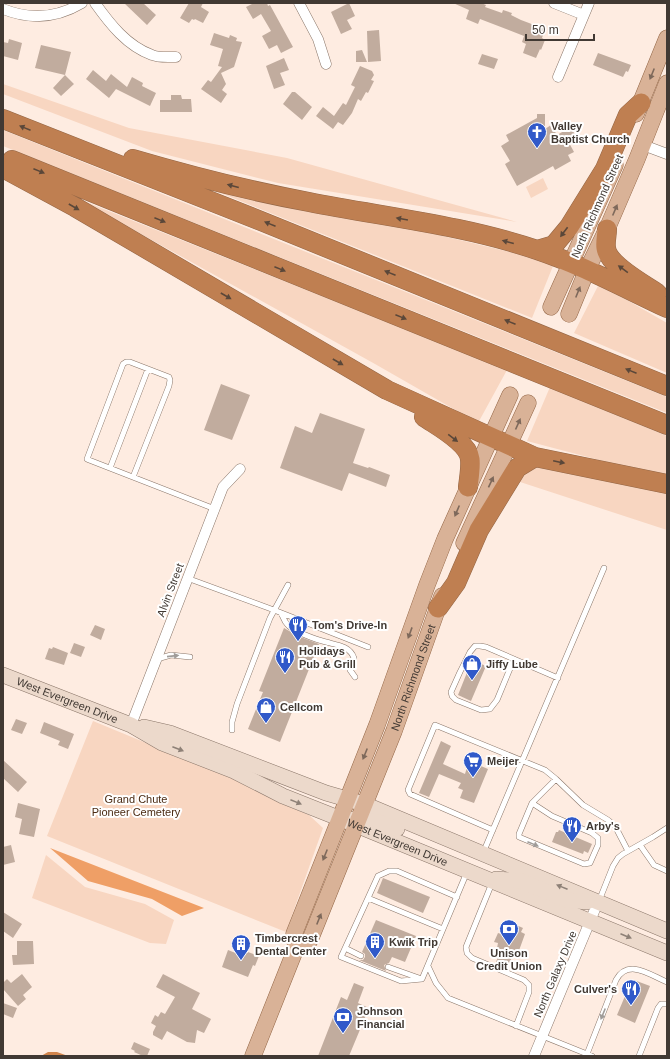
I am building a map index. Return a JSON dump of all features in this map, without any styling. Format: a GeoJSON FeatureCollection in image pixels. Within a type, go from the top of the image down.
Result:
{"type":"FeatureCollection","features":[{"type":"Feature","properties":{"kind":"highway"},"geometry":{"type":"LineString","coordinates":[[537,250],[554,245],[569,226],[605,169],[628,115],[640,103]]}},
{"type":"Feature","properties":{"kind":"highway"},"geometry":{"type":"LineString","coordinates":[[3,119],[261,221],[667,386]]}},
{"type":"Feature","properties":{"kind":"highway"},"geometry":{"type":"LineString","coordinates":[[47,137],[73,138],[108,152],[240,187],[310,202],[441,225],[537,250],[579,267],[667,308]]}},
{"type":"Feature","properties":{"kind":"highway"},"geometry":{"type":"LineString","coordinates":[[3,156],[667,425]]}},
{"type":"Feature","properties":{"kind":"highway"},"geometry":{"type":"LineString","coordinates":[[3,168],[75,207],[388,390],[535,457],[667,484]]}},
{"type":"Feature","properties":{"kind":"highway"},"geometry":{"type":"LineString","coordinates":[[607,229],[606,248],[610,258],[630,274],[667,299]]}},
{"type":"Feature","properties":{"kind":"highway"},"geometry":{"type":"LineString","coordinates":[[388,390],[403,403],[455,438],[466,449],[470,459],[468,487]]}},
{"type":"Feature","properties":{"kind":"highway"},"geometry":{"type":"LineString","coordinates":[[438,608],[456,583],[479,530],[517,468],[535,457]]}},
{"type":"Feature","properties":{"kind":"main road","name":"North Richmond Street"},"geometry":{"type":"LineString","coordinates":[[569,314],[579,267],[640,103],[667,38]]}},
{"type":"Feature","properties":{"kind":"main road","name":"North Richmond Street"},"geometry":{"type":"LineString","coordinates":[[551,307],[607,229],[667,83]]}},
{"type":"Feature","properties":{"kind":"main road","name":"North Richmond Street"},"geometry":{"type":"LineString","coordinates":[[253,1056],[296,948],[294,934],[385,702],[427,585],[468,487],[510,395]]}},
{"type":"Feature","properties":{"kind":"main road","name":"North Richmond Street"},"geometry":{"type":"LineString","coordinates":[[296,948],[310,940],[394,731],[438,608],[469,530],[528,403]]}},
{"type":"Feature","properties":{"kind":"street"},"geometry":{"type":"LineString","coordinates":[[3,9],[27,16],[44,16],[60,13],[82,3]]}},
{"type":"Feature","properties":{"kind":"street"},"geometry":{"type":"LineString","coordinates":[[96,3],[104,16],[118,31],[141,50],[152,55],[176,57]]}},
{"type":"Feature","properties":{"kind":"street"},"geometry":{"type":"LineString","coordinates":[[299,3],[318,39],[326,64]]}},
{"type":"Feature","properties":{"kind":"street"},"geometry":{"type":"LineString","coordinates":[[554,3],[584,15]]}},
{"type":"Feature","properties":{"kind":"street"},"geometry":{"type":"LineString","coordinates":[[558,77],[589,3]]}},
{"type":"Feature","properties":{"kind":"street"},"geometry":{"type":"LineString","coordinates":[[643,144],[667,154]]}},
{"type":"Feature","properties":{"kind":"street","name":"Alvin Street"},"geometry":{"type":"LineString","coordinates":[[131,725],[223,487],[240,469]]}},
{"type":"Feature","properties":{"kind":"street","name":"West Evergreen Drive"},"geometry":{"type":"LineString","coordinates":[[3,675],[131,725],[162,743],[204,759],[220,760],[344,808],[467,871],[667,953]]}},
{"type":"Feature","properties":{"kind":"street","name":"West Evergreen Drive"},"geometry":{"type":"LineString","coordinates":[[131,725],[170,733],[326,793],[344,808],[360,816],[483,854],[667,931]]}},
{"type":"Feature","properties":{"kind":"street"},"geometry":{"type":"LineString","coordinates":[[360,816],[379,822],[481,864],[516,868]]}},
{"type":"Feature","properties":{"kind":"street"},"geometry":{"type":"LineString","coordinates":[[489,880],[505,878],[521,881],[567,900],[579,902],[598,902]]}},
{"type":"Feature","properties":{"kind":"street","name":"North Galaxy Drive"},"geometry":{"type":"LineString","coordinates":[[534,1056],[598,902]]}},
{"type":"Feature","properties":{"kind":"street"},"geometry":{"type":"LineString","coordinates":[[590,921],[610,921],[622,923],[667,941]]}},
{"type":"Feature","properties":{"kind":"lane"},"geometry":{"type":"LineString","coordinates":[[133,477],[169,386],[170,380],[169,377],[130,362],[126,362],[123,364],[87,459],[133,477],[215,509]]}},
{"type":"Feature","properties":{"kind":"lane"},"geometry":{"type":"LineString","coordinates":[[110,468],[148,369]]}},
{"type":"Feature","properties":{"kind":"lane"},"geometry":{"type":"LineString","coordinates":[[483,854],[604,568]]}},
{"type":"Feature","properties":{"kind":"lane"},"geometry":{"type":"LineString","coordinates":[[187,578],[368,647]]}},
{"type":"Feature","properties":{"kind":"lane"},"geometry":{"type":"LineString","coordinates":[[232,730],[232,722],[237,704],[274,610],[288,585]]}},
{"type":"Feature","properties":{"kind":"lane"},"geometry":{"type":"LineString","coordinates":[[281,613],[287,624],[292,629],[326,642],[345,647],[351,651],[354,658],[350,670],[355,678]]}},
{"type":"Feature","properties":{"kind":"lane"},"geometry":{"type":"LineString","coordinates":[[514,659],[497,700],[490,709],[481,710],[456,700],[452,696],[451,692],[460,672],[470,652],[475,646],[486,647],[514,659],[558,678]]}},
{"type":"Feature","properties":{"kind":"lane"},"geometry":{"type":"LineString","coordinates":[[156,659],[171,656],[190,658]]}},
{"type":"Feature","properties":{"kind":"lane"},"geometry":{"type":"LineString","coordinates":[[493,830],[410,794],[408,790],[435,725],[545,770],[583,805],[615,826],[628,851]]}},
{"type":"Feature","properties":{"kind":"lane"},"geometry":{"type":"LineString","coordinates":[[532,803],[552,816],[592,833],[598,838],[598,845],[590,863],[584,864],[519,837],[532,803],[556,779]]}},
{"type":"Feature","properties":{"kind":"lane"},"geometry":{"type":"LineString","coordinates":[[598,902],[615,862],[623,854],[653,838],[667,828]]}},
{"type":"Feature","properties":{"kind":"lane"},"geometry":{"type":"LineString","coordinates":[[640,845],[654,864],[667,871]]}},
{"type":"Feature","properties":{"kind":"lane"},"geometry":{"type":"LineString","coordinates":[[422,979],[401,981],[342,957],[345,948],[378,876],[389,871],[397,871],[457,897]]}},
{"type":"Feature","properties":{"kind":"lane"},"geometry":{"type":"LineString","coordinates":[[422,979],[467,871]]}},
{"type":"Feature","properties":{"kind":"lane"},"geometry":{"type":"LineString","coordinates":[[489,880],[466,947],[467,953],[472,958],[524,980],[529,985],[529,992],[516,1026]]}},
{"type":"Feature","properties":{"kind":"lane"},"geometry":{"type":"LineString","coordinates":[[368,898],[443,929]]}},
{"type":"Feature","properties":{"kind":"lane"},"geometry":{"type":"LineString","coordinates":[[345,948],[361,956]]}},
{"type":"Feature","properties":{"kind":"lane"},"geometry":{"type":"LineString","coordinates":[[428,966],[436,983],[448,998],[590,1055],[616,980],[623,972],[634,968],[667,982]]}},
{"type":"Feature","properties":{"kind":"lane"},"geometry":{"type":"LineString","coordinates":[[388,967],[422,979]]}},
{"type":"Feature","properties":{"kind":"lane"},"geometry":{"type":"LineString","coordinates":[[638,1056],[658,1008],[661,1004],[667,1004]]}},
{"type":"Feature","properties":{"kind":"green space"},"geometry":{"type":"Polygon","coordinates":[[[3,84],[129,128],[287,158],[517,222],[278,183],[152,151],[3,94],[3,84]]]}},
{"type":"Feature","properties":{"kind":"green space"},"geometry":{"type":"Polygon","coordinates":[[[3,130],[667,397],[667,413],[3,146],[3,130]]]}},
{"type":"Feature","properties":{"kind":"green space"},"geometry":{"type":"Polygon","coordinates":[[[543,178],[548,189],[531,198],[526,187],[543,178]]]}},
{"type":"Feature","properties":{"kind":"green space"},"geometry":{"type":"Polygon","coordinates":[[[213,190],[376,220],[543,260],[553,266],[532,318],[213,190]]]}},
{"type":"Feature","properties":{"kind":"green space"},"geometry":{"type":"Polygon","coordinates":[[[76,198],[507,370],[478,423],[76,198]]]}},
{"type":"Feature","properties":{"kind":"green space"},"geometry":{"type":"Polygon","coordinates":[[[599,284],[667,323],[667,373],[574,333],[599,284]]]}},
{"type":"Feature","properties":{"kind":"green space"},"geometry":{"type":"Polygon","coordinates":[[[550,387],[667,436],[667,478],[527,441],[550,387]]]}},
{"type":"Feature","properties":{"kind":"green space"},"geometry":{"type":"Polygon","coordinates":[[[531,465],[667,493],[667,530],[514,480],[531,465]]]}},
{"type":"Feature","properties":{"kind":"green space","name":"Grand Chute Pioneer Cemetery"},"geometry":{"type":"Polygon","coordinates":[[[93,721],[231,778],[270,798],[309,815],[323,828],[286,932],[47,836],[93,721]]]}},
{"type":"Feature","properties":{"kind":"green space"},"geometry":{"type":"Polygon","coordinates":[[[46,855],[85,887],[145,904],[174,920],[166,944],[150,943],[32,898],[46,855]]]}},
{"type":"Feature","properties":{"kind":"shaded area"},"geometry":{"type":"Polygon","coordinates":[[[50,848],[204,908],[182,916],[152,899],[88,881],[50,848]]]}},
{"type":"Feature","properties":{"kind":"shaded area"},"geometry":{"type":"Polygon","coordinates":[[[48,1052],[57,1052],[68,1056],[41,1056],[48,1052]]]}},
{"type":"Feature","properties":{"kind":"building"},"geometry":{"type":"Polygon","coordinates":[[[124,3],[143,3],[156,15],[147,25],[124,3]]]}},
{"type":"Feature","properties":{"kind":"building"},"geometry":{"type":"Polygon","coordinates":[[[189,3],[203,3],[201,7],[209,12],[203,23],[192,19],[189,23],[180,18],[189,3]]]}},
{"type":"Feature","properties":{"kind":"building"},"geometry":{"type":"Polygon","coordinates":[[[254,3],[267,3],[268,6],[270,5],[293,47],[281,53],[277,45],[269,49],[262,36],[271,31],[261,14],[253,19],[246,7],[254,3]]]}},
{"type":"Feature","properties":{"kind":"building"},"geometry":{"type":"Polygon","coordinates":[[[349,3],[355,16],[347,20],[352,29],[341,34],[331,12],[349,3]]]}},
{"type":"Feature","properties":{"kind":"building"},"geometry":{"type":"Polygon","coordinates":[[[453,3],[481,3],[486,5],[485,7],[502,13],[503,10],[512,13],[511,15],[521,20],[545,29],[542,38],[545,40],[541,50],[540,49],[536,58],[523,53],[526,44],[522,42],[524,36],[480,19],[478,24],[466,19],[469,10],[453,3]]]}},
{"type":"Feature","properties":{"kind":"building"},"geometry":{"type":"Polygon","coordinates":[[[379,30],[381,61],[368,62],[367,31],[379,30]]]}},
{"type":"Feature","properties":{"kind":"building"},"geometry":{"type":"Polygon","coordinates":[[[214,33],[229,38],[230,35],[237,38],[236,41],[242,42],[234,67],[221,73],[226,84],[222,90],[227,94],[221,103],[201,89],[208,80],[211,82],[222,67],[218,66],[223,49],[210,45],[214,33]]]}},
{"type":"Feature","properties":{"kind":"building"},"geometry":{"type":"Polygon","coordinates":[[[9,39],[22,43],[18,60],[3,56],[3,42],[8,43],[9,39]]]}},
{"type":"Feature","properties":{"kind":"building"},"geometry":{"type":"Polygon","coordinates":[[[41,45],[71,52],[65,75],[35,68],[41,45]]]}},
{"type":"Feature","properties":{"kind":"building"},"geometry":{"type":"Polygon","coordinates":[[[362,50],[367,62],[356,62],[356,51],[362,50]]]}},
{"type":"Feature","properties":{"kind":"building"},"geometry":{"type":"Polygon","coordinates":[[[598,53],[631,65],[628,72],[626,71],[623,77],[593,65],[598,53]]]}},
{"type":"Feature","properties":{"kind":"building"},"geometry":{"type":"Polygon","coordinates":[[[482,54],[498,59],[494,69],[478,64],[482,54]]]}},
{"type":"Feature","properties":{"kind":"building"},"geometry":{"type":"Polygon","coordinates":[[[284,58],[289,70],[280,73],[285,85],[274,89],[266,66],[284,58]]]}},
{"type":"Feature","properties":{"kind":"building"},"geometry":{"type":"Polygon","coordinates":[[[360,66],[372,71],[374,75],[371,80],[374,81],[368,93],[366,92],[361,101],[358,99],[352,113],[343,125],[338,122],[333,129],[316,116],[323,107],[334,116],[343,103],[346,105],[355,87],[351,85],[360,66]]]}},
{"type":"Feature","properties":{"kind":"building"},"geometry":{"type":"Polygon","coordinates":[[[93,70],[106,81],[111,74],[127,87],[132,77],[143,83],[142,86],[156,93],[150,106],[116,89],[109,98],[86,79],[93,70]]]}},
{"type":"Feature","properties":{"kind":"building"},"geometry":{"type":"Polygon","coordinates":[[[65,75],[74,84],[61,96],[53,88],[65,75]]]}},
{"type":"Feature","properties":{"kind":"building"},"geometry":{"type":"Polygon","coordinates":[[[292,92],[295,92],[312,107],[302,120],[283,104],[292,92]]]}},
{"type":"Feature","properties":{"kind":"building"},"geometry":{"type":"Polygon","coordinates":[[[171,95],[181,95],[182,99],[191,99],[192,112],[160,112],[160,100],[171,100],[171,95]]]}},
{"type":"Feature","properties":{"kind":"building","name":"Valley Baptist Church"},"geometry":{"type":"Polygon","coordinates":[[[537,114],[545,114],[545,129],[551,125],[557,135],[571,127],[575,135],[567,139],[574,152],[568,155],[571,161],[555,170],[553,166],[517,186],[505,164],[510,161],[501,146],[509,141],[506,135],[537,118],[537,114]]]}},
{"type":"Feature","properties":{"kind":"building"},"geometry":{"type":"Polygon","coordinates":[[[221,384],[250,395],[232,440],[204,430],[221,384]]]}},
{"type":"Feature","properties":{"kind":"building"},"geometry":{"type":"Polygon","coordinates":[[[320,413],[365,429],[353,463],[390,475],[386,487],[349,473],[342,491],[280,468],[295,426],[312,433],[320,413]]]}},
{"type":"Feature","properties":{"kind":"building"},"geometry":{"type":"Polygon","coordinates":[[[95,625],[105,629],[101,640],[90,635],[95,625]]]}},
{"type":"Feature","properties":{"kind":"building"},"geometry":{"type":"Polygon","coordinates":[[[284,628],[298,636],[319,644],[280,742],[248,729],[263,692],[259,691],[284,628]]]}},
{"type":"Feature","properties":{"kind":"building"},"geometry":{"type":"Polygon","coordinates":[[[74,643],[85,647],[81,657],[70,653],[74,643]]]}},
{"type":"Feature","properties":{"kind":"building"},"geometry":{"type":"Polygon","coordinates":[[[53,647],[68,653],[64,665],[45,659],[49,648],[52,649],[53,647]]]}},
{"type":"Feature","properties":{"kind":"building","name":"Jiffy Lube"},"geometry":{"type":"Polygon","coordinates":[[[472,660],[486,666],[471,701],[458,695],[472,660]]]}},
{"type":"Feature","properties":{"kind":"building"},"geometry":{"type":"Polygon","coordinates":[[[16,719],[27,723],[22,734],[11,730],[16,719]]]}},
{"type":"Feature","properties":{"kind":"building"},"geometry":{"type":"Polygon","coordinates":[[[44,722],[74,734],[68,749],[58,745],[60,741],[40,733],[44,722]]]}},
{"type":"Feature","properties":{"kind":"building"},"geometry":{"type":"Polygon","coordinates":[[[441,741],[451,746],[443,764],[465,774],[469,761],[488,769],[474,803],[460,798],[463,790],[458,788],[461,783],[439,774],[429,797],[419,793],[441,741]]]}},
{"type":"Feature","properties":{"kind":"building"},"geometry":{"type":"Polygon","coordinates":[[[3,760],[27,782],[18,792],[3,778],[3,760]]]}},
{"type":"Feature","properties":{"kind":"building"},"geometry":{"type":"Polygon","coordinates":[[[18,803],[40,809],[34,837],[19,834],[22,819],[15,817],[18,803]]]}},
{"type":"Feature","properties":{"kind":"building","name":"Arby's"},"geometry":{"type":"Polygon","coordinates":[[[559,830],[592,844],[588,853],[584,851],[583,854],[552,842],[556,832],[559,830]]]}},
{"type":"Feature","properties":{"kind":"building"},"geometry":{"type":"Polygon","coordinates":[[[11,845],[15,862],[3,865],[3,847],[11,845]]]}},
{"type":"Feature","properties":{"kind":"building","name":"Kwik Trip"},"geometry":{"type":"Polygon","coordinates":[[[383,878],[430,897],[423,913],[377,893],[383,878]]]}},
{"type":"Feature","properties":{"kind":"building"},"geometry":{"type":"Polygon","coordinates":[[[3,912],[22,924],[13,938],[3,931],[3,912]]]}},
{"type":"Feature","properties":{"kind":"building","name":"Kwik Trip"},"geometry":{"type":"Polygon","coordinates":[[[376,920],[416,936],[405,962],[392,957],[389,963],[384,965],[386,971],[359,960],[363,960],[365,957],[365,954],[362,952],[376,920]]]}},
{"type":"Feature","properties":{"kind":"building","name":"Unison Credit Union"},"geometry":{"type":"Polygon","coordinates":[[[514,924],[523,928],[521,932],[525,934],[517,956],[513,955],[508,966],[496,962],[501,950],[497,948],[498,943],[494,942],[498,933],[501,934],[504,929],[508,930],[509,926],[512,927],[514,924]]]}},
{"type":"Feature","properties":{"kind":"building"},"geometry":{"type":"Polygon","coordinates":[[[17,941],[33,941],[34,964],[13,965],[12,955],[17,955],[17,941]]]}},
{"type":"Feature","properties":{"kind":"building","name":"Timbercrest Dental Center"},"geometry":{"type":"Polygon","coordinates":[[[228,950],[243,956],[245,952],[248,952],[259,956],[248,977],[222,967],[228,950]]]}},
{"type":"Feature","properties":{"kind":"building"},"geometry":{"type":"Polygon","coordinates":[[[22,974],[32,987],[23,995],[26,999],[18,1006],[3,989],[3,983],[7,979],[11,983],[22,974]]]}},
{"type":"Feature","properties":{"kind":"building"},"geometry":{"type":"Polygon","coordinates":[[[163,974],[200,993],[192,1009],[211,1019],[204,1033],[197,1030],[195,1043],[187,1042],[167,1031],[162,1040],[153,1035],[156,1026],[151,1023],[155,1015],[158,1017],[161,1012],[165,1014],[175,997],[156,987],[163,974]]]}},
{"type":"Feature","properties":{"kind":"building","name":"Culver's"},"geometry":{"type":"Polygon","coordinates":[[[634,980],[650,986],[635,1023],[617,1015],[634,980]]]}},
{"type":"Feature","properties":{"kind":"building","name":"Johnson Financial"},"geometry":{"type":"Polygon","coordinates":[[[354,983],[364,987],[358,1003],[369,1008],[349,1056],[318,1056],[341,997],[347,1000],[354,983]]]}},
{"type":"Feature","properties":{"kind":"building"},"geometry":{"type":"Polygon","coordinates":[[[3,1003],[17,1008],[13,1018],[3,1014],[3,1003]]]}},
{"type":"Feature","properties":{"kind":"building"},"geometry":{"type":"Polygon","coordinates":[[[134,1042],[150,1049],[147,1056],[143,1056],[131,1049],[134,1042]]]}},
{"type":"Feature","properties":{"kind":"place","name":"Valley Baptist Church"},"geometry":{"type":"Point","coordinates":[537,149]}},
{"type":"Feature","properties":{"kind":"place","name":"Tom's Drive-In"},"geometry":{"type":"Point","coordinates":[298,642]}},
{"type":"Feature","properties":{"kind":"place","name":"Holidays Pub & Grill"},"geometry":{"type":"Point","coordinates":[285,674]}},
{"type":"Feature","properties":{"kind":"place","name":"Jiffy Lube"},"geometry":{"type":"Point","coordinates":[472,681]}},
{"type":"Feature","properties":{"kind":"place","name":"Cellcom"},"geometry":{"type":"Point","coordinates":[266,724]}},
{"type":"Feature","properties":{"kind":"place","name":"Meijer"},"geometry":{"type":"Point","coordinates":[473,778]}},
{"type":"Feature","properties":{"kind":"place","name":"Arby's"},"geometry":{"type":"Point","coordinates":[572,843]}},
{"type":"Feature","properties":{"kind":"place","name":"Unison Credit Union"},"geometry":{"type":"Point","coordinates":[509,946]}},
{"type":"Feature","properties":{"kind":"place","name":"Kwik Trip"},"geometry":{"type":"Point","coordinates":[375,959]}},
{"type":"Feature","properties":{"kind":"place","name":"Timbercrest Dental Center"},"geometry":{"type":"Point","coordinates":[241,961]}},
{"type":"Feature","properties":{"kind":"place","name":"Culver's"},"geometry":{"type":"Point","coordinates":[631,1006]}},
{"type":"Feature","properties":{"kind":"place","name":"Johnson Financial"},"geometry":{"type":"Point","coordinates":[343,1034]}}]}
